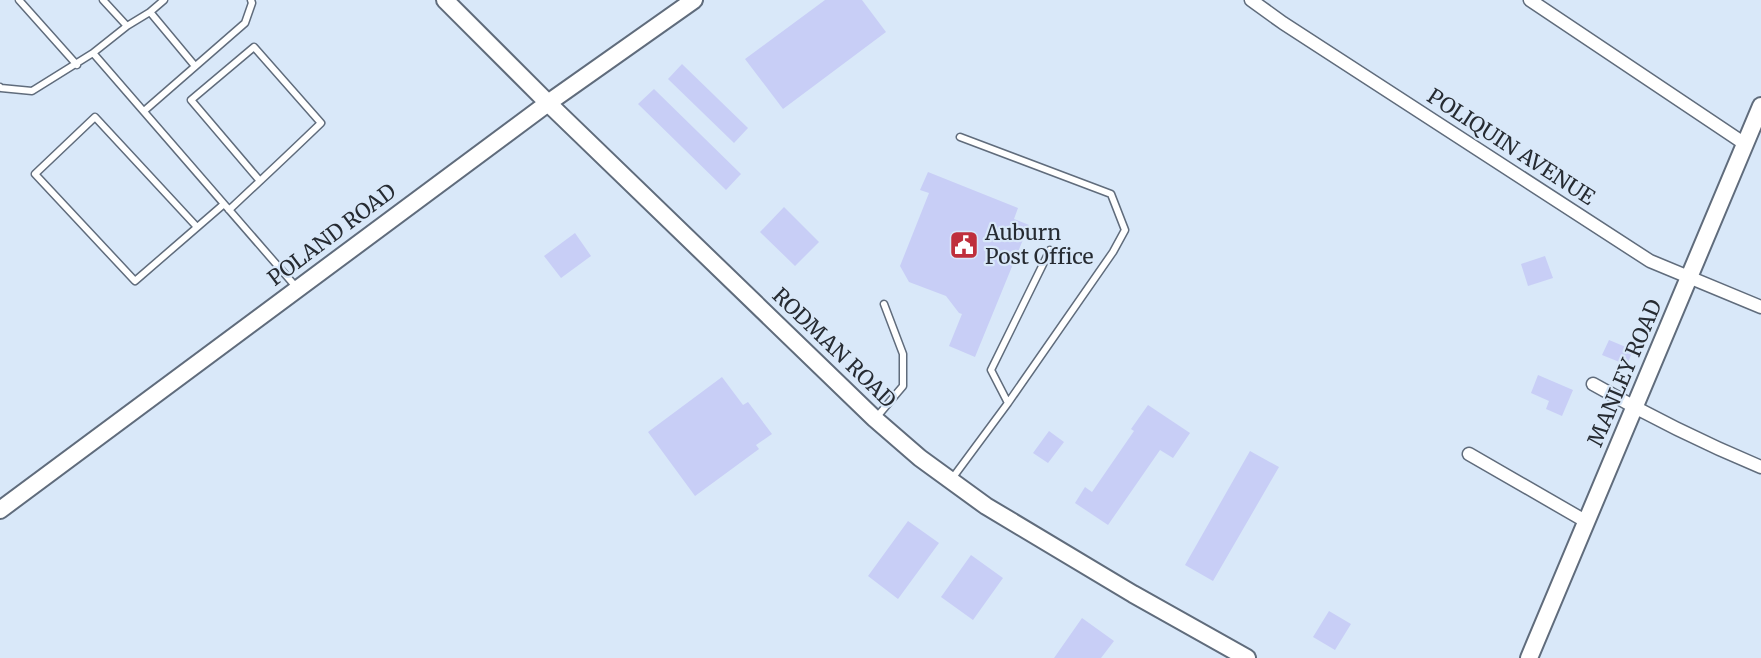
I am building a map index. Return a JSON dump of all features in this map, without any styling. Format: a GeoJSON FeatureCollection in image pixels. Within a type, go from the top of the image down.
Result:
{"type":"FeatureCollection","features":[{"type":"Feature","properties":{"kind":"street","name":"RODMAN ROAD"},"geometry":{"type":"LineString","coordinates":[[445,0],[548,103],[875,419],[920,458],[1011,522],[1247,658]]}},
{"type":"Feature","properties":{"kind":"street","name":"POLAND ROAD"},"geometry":{"type":"LineString","coordinates":[[0,510],[548,103],[694,0]]}},
{"type":"Feature","properties":{"kind":"street","name":"POLIQUIN AVENUE"},"geometry":{"type":"LineString","coordinates":[[1251,0],[1650,261],[1761,307]]}},
{"type":"Feature","properties":{"kind":"street"},"geometry":{"type":"LineString","coordinates":[[1530,0],[1745,144]]}},
{"type":"Feature","properties":{"kind":"street","name":"MANLEY ROAD"},"geometry":{"type":"LineString","coordinates":[[1529,658],[1761,106]]}},
{"type":"Feature","properties":{"kind":"street"},"geometry":{"type":"LineString","coordinates":[[1593,384],[1635,408],[1761,467]]}},
{"type":"Feature","properties":{"kind":"street"},"geometry":{"type":"LineString","coordinates":[[1469,454],[1587,522]]}},
{"type":"Feature","properties":{"kind":"lane"},"geometry":{"type":"LineString","coordinates":[[19,0],[77,65]]}},
{"type":"Feature","properties":{"kind":"lane"},"geometry":{"type":"LineString","coordinates":[[102,0],[127,26]]}},
{"type":"Feature","properties":{"kind":"lane"},"geometry":{"type":"LineString","coordinates":[[0,88],[32,91],[77,65],[164,0]]}},
{"type":"Feature","properties":{"kind":"lane"},"geometry":{"type":"LineString","coordinates":[[144,111],[245,23],[251,0]]}},
{"type":"Feature","properties":{"kind":"lane"},"geometry":{"type":"LineString","coordinates":[[150,12],[195,66]]}},
{"type":"Feature","properties":{"kind":"lane"},"geometry":{"type":"LineString","coordinates":[[197,227],[95,117],[35,174],[135,281],[197,227],[260,181],[321,123],[254,47],[191,100],[260,181]]}},
{"type":"Feature","properties":{"kind":"lane"},"geometry":{"type":"LineString","coordinates":[[93,53],[298,289]]}},
{"type":"Feature","properties":{"kind":"lane"},"geometry":{"type":"LineString","coordinates":[[951,480],[1008,403],[1113,252],[1125,230],[1112,194],[960,137]]}},
{"type":"Feature","properties":{"kind":"lane"},"geometry":{"type":"LineString","coordinates":[[1008,403],[991,370],[1050,250]]}},
{"type":"Feature","properties":{"kind":"lane"},"geometry":{"type":"LineString","coordinates":[[875,419],[903,386],[903,354],[884,304]]}},
{"type":"Feature","properties":{"kind":"building"},"geometry":{"type":"Polygon","coordinates":[[[825,0],[862,0],[886,32],[783,109],[745,59],[825,0]]]}},
{"type":"Feature","properties":{"kind":"building"},"geometry":{"type":"Polygon","coordinates":[[[682,64],[748,128],[734,143],[668,79],[682,64]]]}},
{"type":"Feature","properties":{"kind":"building"},"geometry":{"type":"Polygon","coordinates":[[[654,89],[741,174],[726,190],[638,104],[654,89]]]}},
{"type":"Feature","properties":{"kind":"building","name":"Auburn Post Office"},"geometry":{"type":"Polygon","coordinates":[[[928,172],[1018,208],[1014,219],[1029,225],[975,357],[949,346],[962,314],[946,296],[909,282],[900,266],[929,193],[920,190],[928,172]]]}},
{"type":"Feature","properties":{"kind":"building"},"geometry":{"type":"Polygon","coordinates":[[[784,207],[819,242],[795,266],[760,232],[784,207]]]}},
{"type":"Feature","properties":{"kind":"building"},"geometry":{"type":"Polygon","coordinates":[[[575,233],[591,256],[561,278],[544,256],[575,233]]]}},
{"type":"Feature","properties":{"kind":"building"},"geometry":{"type":"Polygon","coordinates":[[[1545,256],[1553,278],[1528,286],[1521,264],[1545,256]]]}},
{"type":"Feature","properties":{"kind":"building"},"geometry":{"type":"Polygon","coordinates":[[[1609,340],[1633,350],[1627,365],[1602,355],[1609,340]]]}},
{"type":"Feature","properties":{"kind":"building"},"geometry":{"type":"Polygon","coordinates":[[[1538,375],[1573,390],[1562,416],[1546,409],[1549,401],[1531,393],[1538,375]]]}},
{"type":"Feature","properties":{"kind":"building"},"geometry":{"type":"Polygon","coordinates":[[[722,377],[743,405],[748,402],[772,434],[756,445],[759,449],[695,496],[648,432],[722,377]]]}},
{"type":"Feature","properties":{"kind":"building"},"geometry":{"type":"Polygon","coordinates":[[[1148,405],[1190,433],[1173,458],[1160,450],[1108,525],[1075,503],[1085,487],[1092,492],[1134,431],[1131,429],[1148,405]]]}},
{"type":"Feature","properties":{"kind":"building"},"geometry":{"type":"Polygon","coordinates":[[[1049,431],[1064,442],[1048,463],[1033,453],[1049,431]]]}},
{"type":"Feature","properties":{"kind":"building"},"geometry":{"type":"Polygon","coordinates":[[[1250,451],[1279,467],[1213,581],[1185,565],[1250,451]]]}},
{"type":"Feature","properties":{"kind":"building"},"geometry":{"type":"Polygon","coordinates":[[[908,521],[939,543],[898,599],[868,576],[908,521]]]}},
{"type":"Feature","properties":{"kind":"building"},"geometry":{"type":"Polygon","coordinates":[[[971,555],[1003,578],[973,620],[941,597],[971,555]]]}},
{"type":"Feature","properties":{"kind":"building"},"geometry":{"type":"Polygon","coordinates":[[[1329,611],[1351,624],[1335,650],[1313,637],[1329,611]]]}},
{"type":"Feature","properties":{"kind":"building"},"geometry":{"type":"Polygon","coordinates":[[[1082,618],[1114,641],[1101,658],[1054,658],[1082,618]]]}},
{"type":"Feature","properties":{"kind":"place","name":"Auburn Post Office"},"geometry":{"type":"Point","coordinates":[964,245]}}]}
